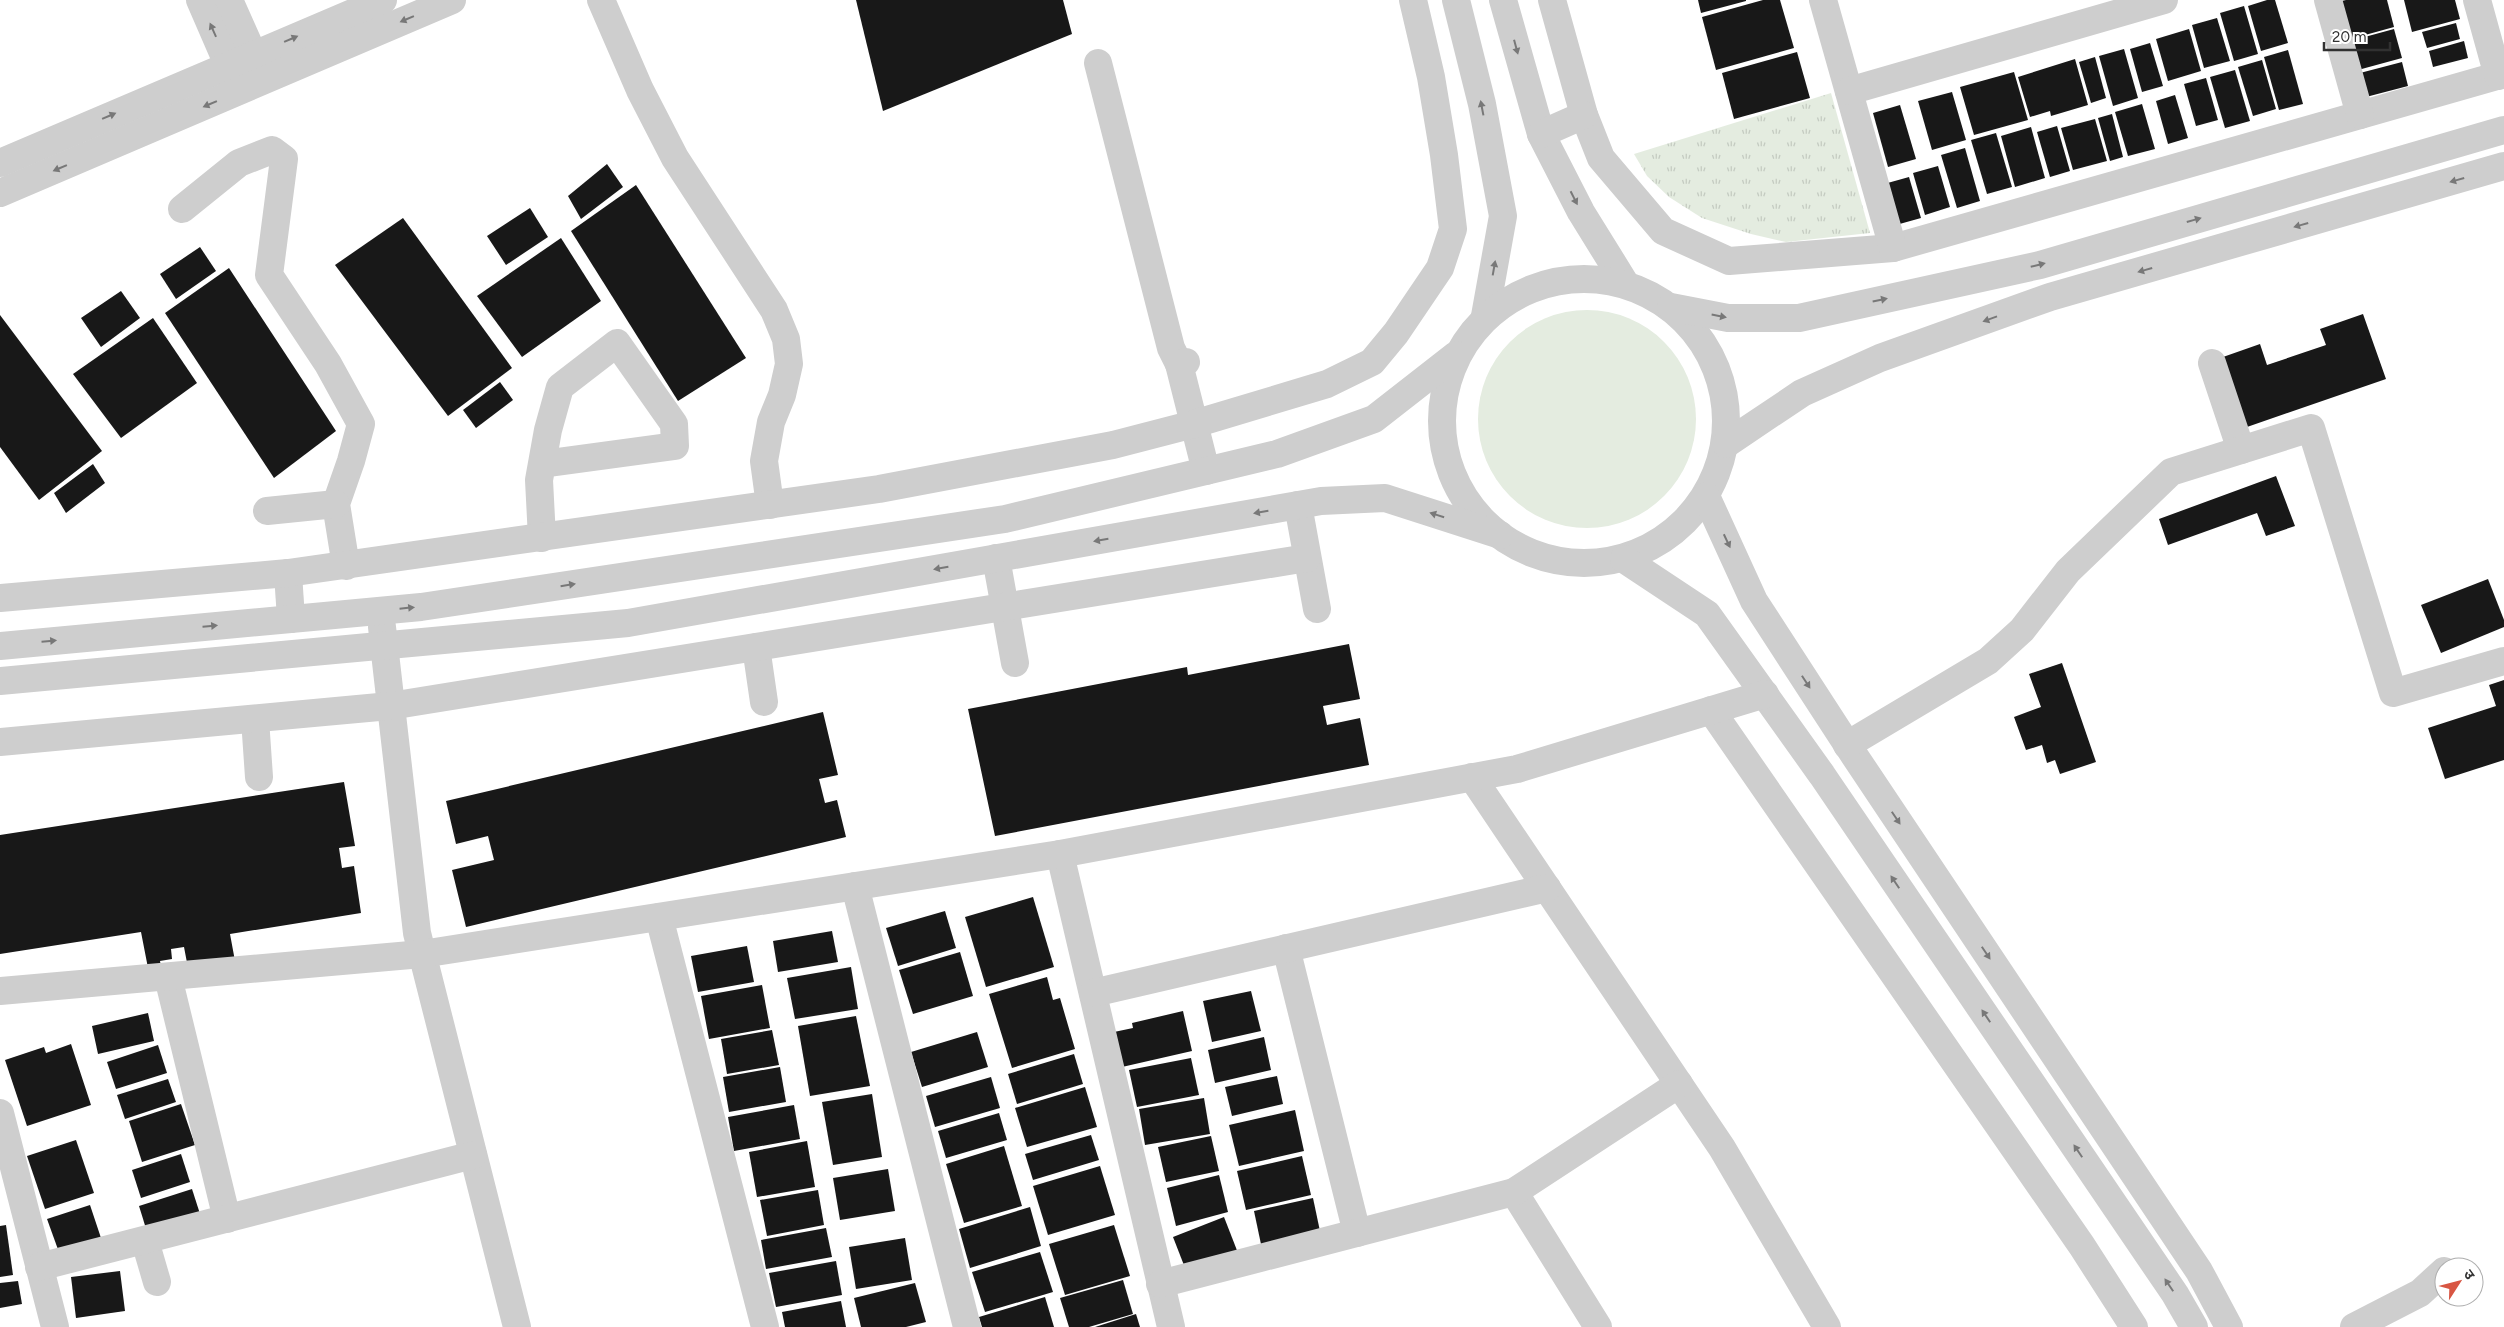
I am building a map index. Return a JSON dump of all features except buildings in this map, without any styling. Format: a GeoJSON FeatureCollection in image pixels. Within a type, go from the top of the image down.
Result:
{"type":"FeatureCollection","features":[{"type":"Feature","properties":{"kind":"street"},"geometry":{"type":"LineString","coordinates":[[200,0],[239,91]]}},
{"type":"Feature","properties":{"kind":"street"},"geometry":{"type":"LineString","coordinates":[[230,0],[264,80]]}},
{"type":"Feature","properties":{"kind":"street"},"geometry":{"type":"LineString","coordinates":[[0,163],[383,0]]}},
{"type":"Feature","properties":{"kind":"street"},"geometry":{"type":"LineString","coordinates":[[0,193],[452,0]]}},
{"type":"Feature","properties":{"kind":"street"},"geometry":{"type":"LineString","coordinates":[[601,0],[640,90],[675,158],[774,310],[786,339],[789,364],[782,395],[771,422],[764,461],[770,505]]}},
{"type":"Feature","properties":{"kind":"street"},"geometry":{"type":"LineString","coordinates":[[0,598],[288,573],[346,566],[879,489],[1104,447],[1194,424],[1327,384],[1372,362],[1396,333],[1440,268],[1453,229],[1444,154],[1431,77],[1413,0]]}},
{"type":"Feature","properties":{"kind":"street"},"geometry":{"type":"LineString","coordinates":[[1456,0],[1482,104],[1503,216],[1485,316]]}},
{"type":"Feature","properties":{"kind":"street"},"geometry":{"type":"LineString","coordinates":[[1503,0],[1541,134],[1581,212],[1625,283]]}},
{"type":"Feature","properties":{"kind":"street"},"geometry":{"type":"LineString","coordinates":[[1552,0],[1584,115],[1601,158],[1663,231],[1729,261],[1893,248],[2501,75],[2477,0]]}},
{"type":"Feature","properties":{"kind":"street"},"geometry":{"type":"LineString","coordinates":[[1823,0],[1893,248]]}},
{"type":"Feature","properties":{"kind":"street"},"geometry":{"type":"LineString","coordinates":[[1849,92],[2164,0]]}},
{"type":"Feature","properties":{"kind":"street"},"geometry":{"type":"LineString","coordinates":[[2328,0],[2360,115]]}},
{"type":"Feature","properties":{"kind":"street"},"geometry":{"type":"LineString","coordinates":[[1098,63],[1171,348],[1183,363],[1194,424],[1206,471]]}},
{"type":"Feature","properties":{"kind":"street"},"geometry":{"type":"LineString","coordinates":[[1541,134],[1584,115]]}},
{"type":"Feature","properties":{"kind":"street"},"geometry":{"type":"LineString","coordinates":[[1671,307],[1728,318],[1799,318],[2040,265],[2504,130]]}},
{"type":"Feature","properties":{"kind":"street"},"geometry":{"type":"LineString","coordinates":[[182,209],[239,163],[272,150],[284,159],[269,275],[328,364],[361,424],[352,461],[336,504],[346,566]]}},
{"type":"Feature","properties":{"kind":"street"},"geometry":{"type":"LineString","coordinates":[[1726,444],[1802,393],[1880,358],[2050,297],[2504,166]]}},
{"type":"Feature","properties":{"kind":"street"},"geometry":{"type":"LineString","coordinates":[[1577,277],[1625,283],[1671,307],[1692,327],[1707,348],[1724,390],[1726,444],[1706,496],[1673,534],[1651,548],[1624,559],[1587,565],[1542,558],[1510,544],[1473,512],[1448,466],[1440,412],[1456,355],[1469,334],[1485,316],[1509,298],[1540,284],[1577,277]]}},
{"type":"Feature","properties":{"kind":"street"},"geometry":{"type":"LineString","coordinates":[[542,464],[675,446],[674,424],[617,343],[560,387],[548,430],[539,480],[542,538]]}},
{"type":"Feature","properties":{"kind":"street"},"geometry":{"type":"LineString","coordinates":[[0,646],[421,607],[1005,519],[1277,454],[1374,418],[1456,355]]}},
{"type":"Feature","properties":{"kind":"street"},"geometry":{"type":"LineString","coordinates":[[2212,363],[2241,450]]}},
{"type":"Feature","properties":{"kind":"street"},"geometry":{"type":"LineString","coordinates":[[1848,745],[1988,661],[2022,630],[2068,571],[2171,472],[2311,428],[2393,693],[2504,661]]}},
{"type":"Feature","properties":{"kind":"street"},"geometry":{"type":"LineString","coordinates":[[1706,496],[1754,601],[2199,1271],[2229,1327]]}},
{"type":"Feature","properties":{"kind":"street"},"geometry":{"type":"LineString","coordinates":[[0,681],[628,623],[1321,501],[1385,498],[1500,535]]}},
{"type":"Feature","properties":{"kind":"street"},"geometry":{"type":"LineString","coordinates":[[267,511],[336,504]]}},
{"type":"Feature","properties":{"kind":"street"},"geometry":{"type":"LineString","coordinates":[[1298,505],[1317,609]]}},
{"type":"Feature","properties":{"kind":"street"},"geometry":{"type":"LineString","coordinates":[[996,558],[1016,663]]}},
{"type":"Feature","properties":{"kind":"street"},"geometry":{"type":"LineString","coordinates":[[0,742],[390,706],[1308,558]]}},
{"type":"Feature","properties":{"kind":"street"},"geometry":{"type":"LineString","coordinates":[[1624,559],[1707,614],[1765,694],[2175,1294],[2194,1327]]}},
{"type":"Feature","properties":{"kind":"street"},"geometry":{"type":"LineString","coordinates":[[288,573],[291,619]]}},
{"type":"Feature","properties":{"kind":"street"},"geometry":{"type":"LineString","coordinates":[[380,611],[417,933],[517,1327]]}},
{"type":"Feature","properties":{"kind":"street"},"geometry":{"type":"LineString","coordinates":[[756,647],[764,702]]}},
{"type":"Feature","properties":{"kind":"street"},"geometry":{"type":"LineString","coordinates":[[0,991],[422,954],[1060,854],[1517,769],[1765,694]]}},
{"type":"Feature","properties":{"kind":"street"},"geometry":{"type":"LineString","coordinates":[[1711,710],[2082,1246],[2134,1327]]}},
{"type":"Feature","properties":{"kind":"street"},"geometry":{"type":"LineString","coordinates":[[254,719],[259,777]]}},
{"type":"Feature","properties":{"kind":"street"},"geometry":{"type":"LineString","coordinates":[[1472,777],[1722,1148],[1827,1327]]}},
{"type":"Feature","properties":{"kind":"street"},"geometry":{"type":"LineString","coordinates":[[1060,854],[1171,1327]]}},
{"type":"Feature","properties":{"kind":"street"},"geometry":{"type":"LineString","coordinates":[[855,886],[966,1327]]}},
{"type":"Feature","properties":{"kind":"street"},"geometry":{"type":"LineString","coordinates":[[1092,993],[1547,888]]}},
{"type":"Feature","properties":{"kind":"street"},"geometry":{"type":"LineString","coordinates":[[659,917],[765,1327]]}},
{"type":"Feature","properties":{"kind":"street"},"geometry":{"type":"LineString","coordinates":[[1286,948],[1357,1233]]}},
{"type":"Feature","properties":{"kind":"street"},"geometry":{"type":"LineString","coordinates":[[168,977],[227,1219]]}},
{"type":"Feature","properties":{"kind":"street"},"geometry":{"type":"LineString","coordinates":[[1160,1284],[1514,1192],[1679,1084]]}},
{"type":"Feature","properties":{"kind":"street"},"geometry":{"type":"LineString","coordinates":[[0,1113],[55,1327]]}},
{"type":"Feature","properties":{"kind":"street"},"geometry":{"type":"LineString","coordinates":[[39,1267],[473,1155]]}},
{"type":"Feature","properties":{"kind":"street"},"geometry":{"type":"LineString","coordinates":[[1514,1192],[1598,1327]]}},
{"type":"Feature","properties":{"kind":"street"},"geometry":{"type":"LineString","coordinates":[[145,1241],[157,1282]]}},
{"type":"Feature","properties":{"kind":"street"},"geometry":{"type":"LineString","coordinates":[[2362,1325],[2420,1293],[2434,1280]]}},
{"type":"Feature","properties":{"kind":"green space"},"geometry":{"type":"Polygon","coordinates":[[[1831,93],[1870,233],[1786,242],[1751,234],[1702,218],[1669,197],[1647,176],[1634,154],[1831,93]]]}},
{"type":"Feature","properties":{"kind":"green space"},"geometry":{"type":"Polygon","coordinates":[[[1576,310],[1598,310],[1619,314],[1639,323],[1656,334],[1672,350],[1683,367],[1692,387],[1696,419],[1692,451],[1688,461],[1678,480],[1656,504],[1639,515],[1619,524],[1598,528],[1576,528],[1555,524],[1535,515],[1518,504],[1502,488],[1491,471],[1482,451],[1478,430],[1478,408],[1482,387],[1491,367],[1502,350],[1518,334],[1535,323],[1555,314],[1576,310]]]}}]}
